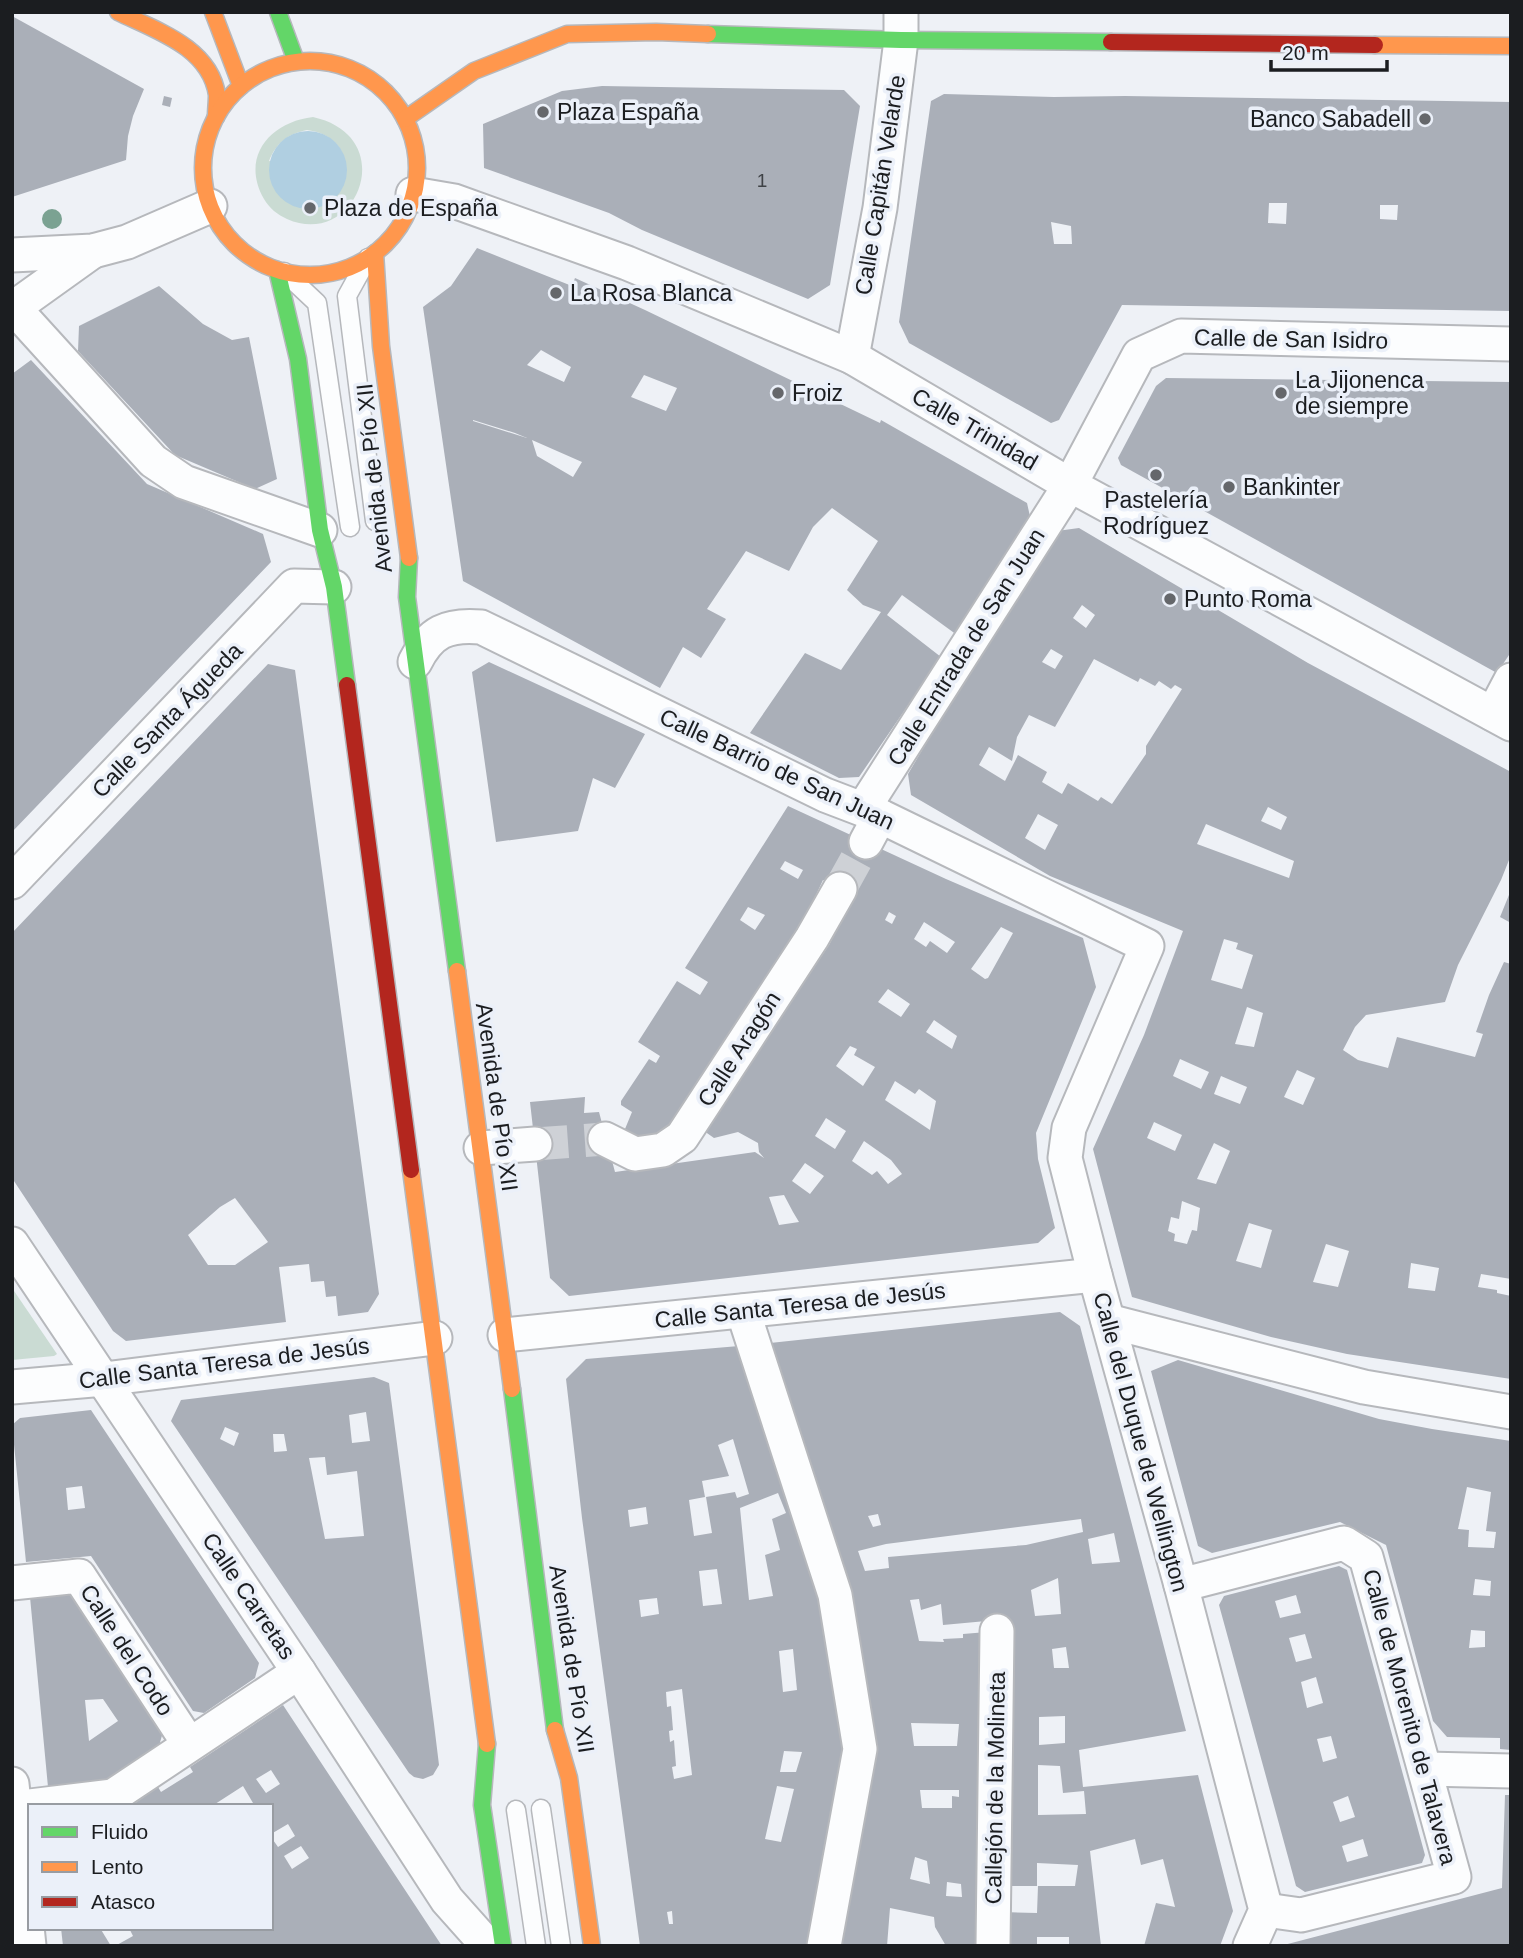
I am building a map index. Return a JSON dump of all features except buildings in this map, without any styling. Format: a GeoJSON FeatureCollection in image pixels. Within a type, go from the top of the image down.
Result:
{"type":"FeatureCollection","features":[{"type":"Feature","properties":{"kind":"main road"},"geometry":{"type":"LineString","coordinates":[[118,12],[187,48],[197,56],[214,78],[218,104],[216,117]]}},
{"type":"Feature","properties":{"kind":"main road"},"geometry":{"type":"LineString","coordinates":[[213,12],[241,86]]}},
{"type":"Feature","properties":{"kind":"main road"},"geometry":{"type":"LineString","coordinates":[[278,12],[296,61]]}},
{"type":"Feature","properties":{"kind":"main road"},"geometry":{"type":"LineString","coordinates":[[405,119],[474,71],[567,34],[653,22],[901,26],[1511,46]]}},
{"type":"Feature","properties":{"kind":"main road"},"geometry":{"type":"LineString","coordinates":[[296,61],[322,61],[359,73],[390,97],[405,119],[411,134],[416,179],[406,214],[395,233],[371,256],[345,269],[321,275],[280,271],[255,260],[236,246],[226,234],[210,206],[203,168],[206,141],[216,117],[241,86],[260,73],[296,61]]}},
{"type":"Feature","properties":{"kind":"main road","name":"Avenida de Pío XII"},"geometry":{"type":"LineString","coordinates":[[371,256],[409,552],[407,597],[415,662],[481,1148],[555,1730],[569,1778],[592,1946]]}},
{"type":"Feature","properties":{"kind":"main road"},"geometry":{"type":"LineString","coordinates":[[280,271],[335,529],[334,587],[487,1747],[482,1805],[503,1946]]}},
{"type":"Feature","properties":{"kind":"street","name":"Calle Capitán Velarde"},"geometry":{"type":"LineString","coordinates":[[852,357],[880,208],[901,26]]}},
{"type":"Feature","properties":{"kind":"street","name":"Calle Trinidad"},"geometry":{"type":"LineString","coordinates":[[413,194],[454,201],[626,263],[852,357],[1069,485],[1502,719]]}},
{"type":"Feature","properties":{"kind":"street"},"geometry":{"type":"LineString","coordinates":[[12,255],[93,251],[127,242],[210,206]]}},
{"type":"Feature","properties":{"kind":"street"},"geometry":{"type":"LineString","coordinates":[[93,251],[13,308],[153,461],[184,482],[335,529]]}},
{"type":"Feature","properties":{"kind":"street","name":"Calle de San Isidro"},"geometry":{"type":"LineString","coordinates":[[1069,485],[1139,355],[1181,336],[1511,344]]}},
{"type":"Feature","properties":{"kind":"street","name":"Calle Entrada de San Juan"},"geometry":{"type":"LineString","coordinates":[[870,822],[1069,485]]}},
{"type":"Feature","properties":{"kind":"street","name":"Calle Santa Águeda"},"geometry":{"type":"LineString","coordinates":[[12,882],[295,586],[334,587]]}},
{"type":"Feature","properties":{"kind":"street","name":"Calle Barrio de San Juan"},"geometry":{"type":"LineString","coordinates":[[415,662],[422,647],[433,636],[447,628],[464,625],[481,627],[825,795],[870,822],[1147,946]]}},
{"type":"Feature","properties":{"kind":"street"},"geometry":{"type":"LineString","coordinates":[[1502,719],[1511,680]]}},
{"type":"Feature","properties":{"kind":"street","name":"Calle Aragón"},"geometry":{"type":"LineString","coordinates":[[605,1139],[635,1154],[663,1150],[682,1137],[812,938],[840,889]]}},
{"type":"Feature","properties":{"kind":"street","name":"Calle del Duque de Wellington"},"geometry":{"type":"LineString","coordinates":[[1147,946],[1069,1128],[1065,1158],[1266,1910]]}},
{"type":"Feature","properties":{"kind":"street"},"geometry":{"type":"LineString","coordinates":[[481,1148],[535,1144]]}},
{"type":"Feature","properties":{"kind":"street","name":"Calle Carretas"},"geometry":{"type":"LineString","coordinates":[[12,1244],[299,1672],[447,1900],[488,1946]]}},
{"type":"Feature","properties":{"kind":"street","name":"Calle Santa Teresa de Jesús"},"geometry":{"type":"LineString","coordinates":[[505,1335],[1095,1275]]}},
{"type":"Feature","properties":{"kind":"street"},"geometry":{"type":"LineString","coordinates":[[743,1311],[835,1595],[860,1749],[824,1946]]}},
{"type":"Feature","properties":{"kind":"street"},"geometry":{"type":"LineString","coordinates":[[1108,1321],[1364,1387],[1511,1412]]}},
{"type":"Feature","properties":{"kind":"street","name":"Calle Santa Teresa de Jesús"},"geometry":{"type":"LineString","coordinates":[[12,1387],[104,1379],[435,1338]]}},
{"type":"Feature","properties":{"kind":"street","name":"Calle de Morenito de Talavera"},"geometry":{"type":"LineString","coordinates":[[1181,1585],[1344,1543],[1366,1557],[1454,1877],[1301,1915],[1266,1910]]}},
{"type":"Feature","properties":{"kind":"street","name":"Calle del Codo"},"geometry":{"type":"LineString","coordinates":[[12,1583],[79,1576],[189,1744]]}},
{"type":"Feature","properties":{"kind":"street","name":"Callejón de la Molineta"},"geometry":{"type":"LineString","coordinates":[[993,1946],[997,1631]]}},
{"type":"Feature","properties":{"kind":"street"},"geometry":{"type":"LineString","coordinates":[[29,1946],[20,1802],[113,1797],[299,1672]]}},
{"type":"Feature","properties":{"kind":"street"},"geometry":{"type":"LineString","coordinates":[[1426,1769],[1511,1771]]}},
{"type":"Feature","properties":{"kind":"street"},"geometry":{"type":"LineString","coordinates":[[1250,1946],[1266,1910]]}},
{"type":"Feature","properties":{"kind":"lane"},"geometry":{"type":"LineString","coordinates":[[371,256],[347,296],[375,521]]}},
{"type":"Feature","properties":{"kind":"lane"},"geometry":{"type":"LineString","coordinates":[[280,271],[317,303],[335,529]]}},
{"type":"Feature","properties":{"kind":"lane"},"geometry":{"type":"LineString","coordinates":[[541,1809],[561,1946]]}},
{"type":"Feature","properties":{"kind":"lane"},"geometry":{"type":"LineString","coordinates":[[516,1810],[537,1946]]}},
{"type":"Feature","properties":{"kind":"shaded area"},"geometry":{"type":"Polygon","coordinates":[[[313,117],[340,128],[356,146],[362,166],[359,187],[349,206],[333,219],[312,224],[287,219],[271,208],[257,184],[255,169],[263,144],[272,134],[298,120],[313,117]],[[307,130],[288,137],[275,149],[269,161],[345,179],[342,152],[332,140],[307,130]]]}},
{"type":"Feature","properties":{"kind":"shaded area"},"geometry":{"type":"Polygon","coordinates":[[[12,1288],[57,1354],[54,1356],[12,1360],[12,1288]]]}},
{"type":"Feature","properties":{"kind":"water"},"geometry":{"type":"Polygon","coordinates":[[[308,131],[323,134],[336,142],[344,155],[347,170],[344,185],[336,198],[323,206],[308,209],[293,206],[280,198],[272,185],[269,170],[272,155],[280,142],[293,134],[308,131]]]}},
{"type":"Feature","properties":{"kind":"tunnel"},"geometry":{"type":"LineString","coordinates":[[840,889],[866,842]]}},
{"type":"Feature","properties":{"kind":"tunnel"},"geometry":{"type":"LineString","coordinates":[[535,1144],[605,1139]]}},
{"type":"Feature","properties":{"kind":"traffic: fast"},"geometry":{"type":"LineString","coordinates":[[278,12],[296,61]]}},
{"type":"Feature","properties":{"kind":"traffic: fast"},"geometry":{"type":"LineString","coordinates":[[708,34],[901,40],[1111,42]]}},
{"type":"Feature","properties":{"kind":"traffic: fast"},"geometry":{"type":"LineString","coordinates":[[277,270],[298,359],[320,530],[334,587],[347,685]]}},
{"type":"Feature","properties":{"kind":"traffic: fast"},"geometry":{"type":"LineString","coordinates":[[409,558],[407,597],[457,971]]}},
{"type":"Feature","properties":{"kind":"traffic: fast"},"geometry":{"type":"LineString","coordinates":[[512,1389],[555,1730]]}},
{"type":"Feature","properties":{"kind":"traffic: fast"},"geometry":{"type":"LineString","coordinates":[[487,1744],[482,1805],[503,1946]]}},
{"type":"Feature","properties":{"kind":"traffic: slow"},"geometry":{"type":"LineString","coordinates":[[118,12],[179,42],[204,64],[217,95],[216,117]]}},
{"type":"Feature","properties":{"kind":"traffic: slow"},"geometry":{"type":"LineString","coordinates":[[213,12],[241,86]]}},
{"type":"Feature","properties":{"kind":"traffic: slow"},"geometry":{"type":"LineString","coordinates":[[405,119],[474,71],[567,34],[708,34]]}},
{"type":"Feature","properties":{"kind":"traffic: slow"},"geometry":{"type":"LineString","coordinates":[[1375,45],[1511,46]]}},
{"type":"Feature","properties":{"kind":"traffic: slow"},"geometry":{"type":"LineString","coordinates":[[310,61],[351,69],[386,92],[409,127],[417,168],[409,209],[386,244],[351,267],[310,275],[269,267],[234,244],[211,209],[203,168],[211,127],[234,92],[269,69],[310,61]]}},
{"type":"Feature","properties":{"kind":"traffic: slow"},"geometry":{"type":"LineString","coordinates":[[375,253],[381,346],[409,558]]}},
{"type":"Feature","properties":{"kind":"traffic: slow"},"geometry":{"type":"LineString","coordinates":[[457,971],[512,1389]]}},
{"type":"Feature","properties":{"kind":"traffic: slow"},"geometry":{"type":"LineString","coordinates":[[411,1170],[487,1744]]}},
{"type":"Feature","properties":{"kind":"traffic: slow"},"geometry":{"type":"LineString","coordinates":[[555,1730],[569,1778],[592,1946]]}},
{"type":"Feature","properties":{"kind":"traffic: jam"},"geometry":{"type":"LineString","coordinates":[[1111,42],[1375,45]]}},
{"type":"Feature","properties":{"kind":"traffic: jam"},"geometry":{"type":"LineString","coordinates":[[347,685],[411,1170]]}},
{"type":"Feature","properties":{"kind":"place","name":"Plaza España"},"geometry":{"type":"Point","coordinates":[543,112]}},
{"type":"Feature","properties":{"kind":"place","name":"Banco Sabadell"},"geometry":{"type":"Point","coordinates":[1425,119]}},
{"type":"Feature","properties":{"kind":"place","name":"Plaza de España"},"geometry":{"type":"Point","coordinates":[310,208]}},
{"type":"Feature","properties":{"kind":"place","name":"La Rosa Blanca"},"geometry":{"type":"Point","coordinates":[556,293]}},
{"type":"Feature","properties":{"kind":"place","name":"Froiz"},"geometry":{"type":"Point","coordinates":[778,393]}},
{"type":"Feature","properties":{"kind":"place","name":"La Jijonenca de siempre"},"geometry":{"type":"Point","coordinates":[1281,393]}},
{"type":"Feature","properties":{"kind":"place","name":"Pastelería Rodríguez"},"geometry":{"type":"Point","coordinates":[1156,475]}},
{"type":"Feature","properties":{"kind":"place","name":"Bankinter"},"geometry":{"type":"Point","coordinates":[1229,487]}},
{"type":"Feature","properties":{"kind":"place","name":"Punto Roma"},"geometry":{"type":"Point","coordinates":[1170,599]}}]}
